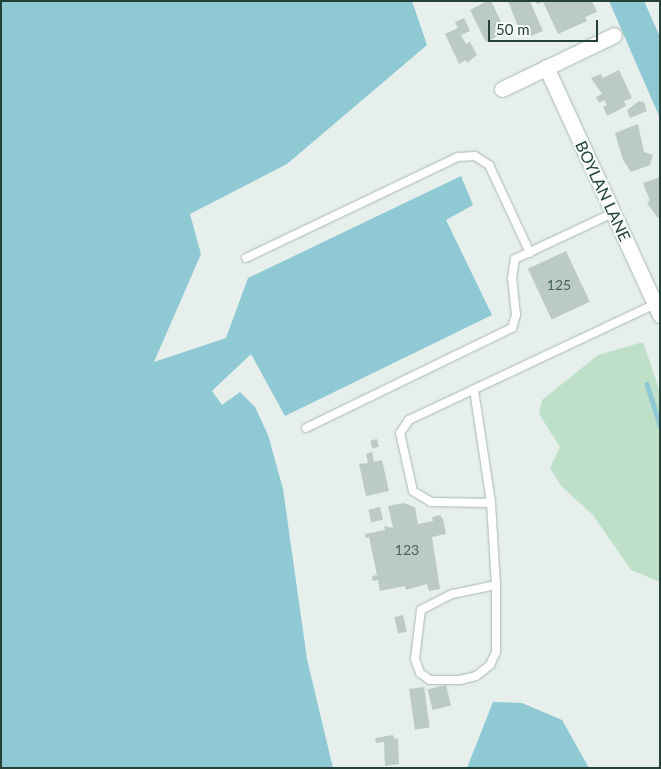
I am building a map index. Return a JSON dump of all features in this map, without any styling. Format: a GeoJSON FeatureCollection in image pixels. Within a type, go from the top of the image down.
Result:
{"type":"FeatureCollection","features":[{"type":"Feature","properties":{"kind":"street"},"geometry":{"type":"LineString","coordinates":[[502,89],[614,36]]}},
{"type":"Feature","properties":{"kind":"street","name":"BOYLAN LANE"},"geometry":{"type":"LineString","coordinates":[[546,67],[657,310]]}},
{"type":"Feature","properties":{"kind":"lane"},"geometry":{"type":"LineString","coordinates":[[246,258],[458,157],[475,156],[489,165],[530,253]]}},
{"type":"Feature","properties":{"kind":"lane"},"geometry":{"type":"LineString","coordinates":[[306,428],[512,328],[516,315],[512,278],[516,260],[613,213]]}},
{"type":"Feature","properties":{"kind":"lane"},"geometry":{"type":"LineString","coordinates":[[491,503],[431,502],[413,491],[400,434],[409,420],[657,310]]}},
{"type":"Feature","properties":{"kind":"lane"},"geometry":{"type":"LineString","coordinates":[[474,390],[491,503],[496,585],[496,652],[490,665],[476,676],[460,680],[430,680],[420,673],[416,659],[421,610],[452,594],[496,585]]}},
{"type":"Feature","properties":{"kind":"green space"},"geometry":{"type":"Polygon","coordinates":[[[643,342],[660,392],[660,582],[631,570],[593,515],[561,486],[550,468],[560,447],[539,414],[542,400],[598,355],[643,342]]]}},
{"type":"Feature","properties":{"kind":"water"},"geometry":{"type":"Polygon","coordinates":[[[1,1],[412,1],[427,45],[287,164],[190,214],[201,254],[154,362],[226,338],[248,278],[461,176],[473,205],[446,220],[492,315],[285,416],[251,354],[212,391],[222,405],[240,392],[255,407],[268,435],[283,489],[307,659],[333,768],[1,768],[1,1]]]}},
{"type":"Feature","properties":{"kind":"water"},"geometry":{"type":"Polygon","coordinates":[[[609,1],[644,1],[660,37],[660,118],[609,1]]]}},
{"type":"Feature","properties":{"kind":"water"},"geometry":{"type":"Polygon","coordinates":[[[493,702],[522,703],[562,720],[589,768],[467,768],[493,702]]]}},
{"type":"Feature","properties":{"kind":"building"},"geometry":{"type":"Polygon","coordinates":[[[487,1],[491,1],[506,32],[486,42],[470,10],[487,1]]]}},
{"type":"Feature","properties":{"kind":"building"},"geometry":{"type":"Polygon","coordinates":[[[508,1],[530,1],[543,31],[528,37],[526,32],[521,34],[508,1]]]}},
{"type":"Feature","properties":{"kind":"building"},"geometry":{"type":"Polygon","coordinates":[[[535,1],[592,1],[597,12],[585,17],[587,21],[558,34],[543,2],[537,4],[535,1]]]}},
{"type":"Feature","properties":{"kind":"building"},"geometry":{"type":"Polygon","coordinates":[[[464,18],[470,31],[461,35],[466,44],[470,42],[477,55],[467,63],[466,60],[459,64],[445,34],[458,28],[455,22],[464,18]]]}},
{"type":"Feature","properties":{"kind":"building"},"geometry":{"type":"Polygon","coordinates":[[[619,70],[632,98],[624,101],[626,106],[607,116],[603,107],[607,105],[604,100],[599,103],[596,97],[602,94],[591,78],[601,74],[603,78],[619,70]]]}},
{"type":"Feature","properties":{"kind":"building"},"geometry":{"type":"Polygon","coordinates":[[[639,101],[644,102],[647,111],[630,118],[627,110],[639,101]]]}},
{"type":"Feature","properties":{"kind":"building"},"geometry":{"type":"Polygon","coordinates":[[[638,124],[644,152],[653,155],[650,165],[631,172],[623,160],[615,133],[638,124]]]}},
{"type":"Feature","properties":{"kind":"building"},"geometry":{"type":"Polygon","coordinates":[[[660,177],[660,218],[658,218],[647,202],[650,201],[643,183],[660,177]]]}},
{"type":"Feature","properties":{"kind":"building"},"geometry":{"type":"Polygon","coordinates":[[[566,251],[590,302],[552,320],[528,269],[566,251]]]}},
{"type":"Feature","properties":{"kind":"building"},"geometry":{"type":"Polygon","coordinates":[[[377,439],[379,447],[372,448],[370,441],[377,439]]]}},
{"type":"Feature","properties":{"kind":"building"},"geometry":{"type":"Polygon","coordinates":[[[372,452],[374,462],[382,460],[389,491],[366,496],[359,464],[368,463],[366,454],[372,452]]]}},
{"type":"Feature","properties":{"kind":"building"},"geometry":{"type":"Polygon","coordinates":[[[404,503],[415,507],[418,524],[433,521],[432,517],[440,515],[443,519],[446,534],[432,537],[440,589],[429,591],[427,584],[406,590],[405,586],[380,591],[378,580],[373,581],[372,576],[377,575],[369,537],[365,538],[365,534],[385,530],[384,526],[393,528],[388,506],[404,503]]]}},
{"type":"Feature","properties":{"kind":"building"},"geometry":{"type":"Polygon","coordinates":[[[380,507],[383,520],[371,522],[368,510],[380,507]]]}},
{"type":"Feature","properties":{"kind":"building"},"geometry":{"type":"Polygon","coordinates":[[[403,615],[407,632],[398,634],[394,617],[403,615]]]}},
{"type":"Feature","properties":{"kind":"building"},"geometry":{"type":"Polygon","coordinates":[[[446,685],[451,705],[433,710],[428,690],[446,685]]]}},
{"type":"Feature","properties":{"kind":"building"},"geometry":{"type":"Polygon","coordinates":[[[424,687],[430,728],[415,730],[409,689],[424,687]]]}},
{"type":"Feature","properties":{"kind":"building"},"geometry":{"type":"Polygon","coordinates":[[[393,735],[394,739],[398,738],[399,764],[385,766],[384,742],[376,743],[375,738],[393,735]]]}},
{"type":"Feature","properties":{"kind":"waterway"},"geometry":{"type":"LineString","coordinates":[[647,384],[660,425]]}}]}
